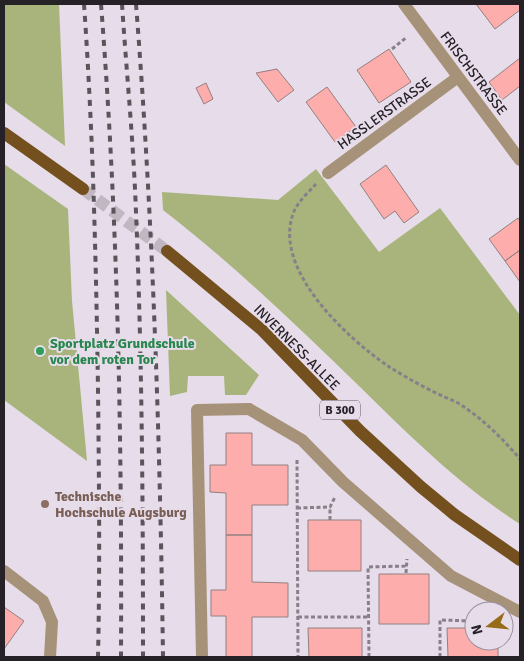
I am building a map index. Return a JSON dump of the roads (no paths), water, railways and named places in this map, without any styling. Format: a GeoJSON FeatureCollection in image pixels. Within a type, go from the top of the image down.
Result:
{"type":"FeatureCollection","features":[{"type":"Feature","properties":{"kind":"main road"},"geometry":{"type":"LineString","coordinates":[[4,133],[83,189]]}},
{"type":"Feature","properties":{"kind":"main road","name":"INVERNESS-ALLEE"},"geometry":{"type":"LineString","coordinates":[[167,251],[262,330],[360,431],[422,487],[455,515],[520,560]]}},
{"type":"Feature","properties":{"kind":"street","name":"FRISCHSTRASSE"},"geometry":{"type":"LineString","coordinates":[[404,4],[520,160]]}},
{"type":"Feature","properties":{"kind":"street","name":"HASSLERSTRASSE"},"geometry":{"type":"LineString","coordinates":[[328,173],[458,77]]}},
{"type":"Feature","properties":{"kind":"street"},"geometry":{"type":"LineString","coordinates":[[202,657],[198,410],[249,409],[302,440],[343,482],[451,576],[520,612]]}},
{"type":"Feature","properties":{"kind":"street"},"geometry":{"type":"LineString","coordinates":[[4,571],[43,601],[52,622],[50,657]]}},
{"type":"Feature","properties":{"kind":"tunnel"},"geometry":{"type":"LineString","coordinates":[[83,189],[167,251]]}},
{"type":"Feature","properties":{"kind":"railway"},"geometry":{"type":"LineString","coordinates":[[84,4],[92,148],[96,292],[99,489],[98,657]]}},
{"type":"Feature","properties":{"kind":"railway"},"geometry":{"type":"LineString","coordinates":[[101,4],[107,85],[118,330],[121,657]]}},
{"type":"Feature","properties":{"kind":"railway"},"geometry":{"type":"LineString","coordinates":[[122,4],[134,166],[139,306],[142,423],[143,657]]}},
{"type":"Feature","properties":{"kind":"railway"},"geometry":{"type":"LineString","coordinates":[[136,4],[155,330],[163,657]]}},
{"type":"Feature","properties":{"kind":"place","name":"Sportplatz Grundschule vor dem roten Tor"},"geometry":{"type":"Point","coordinates":[40,351]}},
{"type":"Feature","properties":{"kind":"place","name":"Technische Hochschule Augsburg"},"geometry":{"type":"Point","coordinates":[45,504]}}]}
